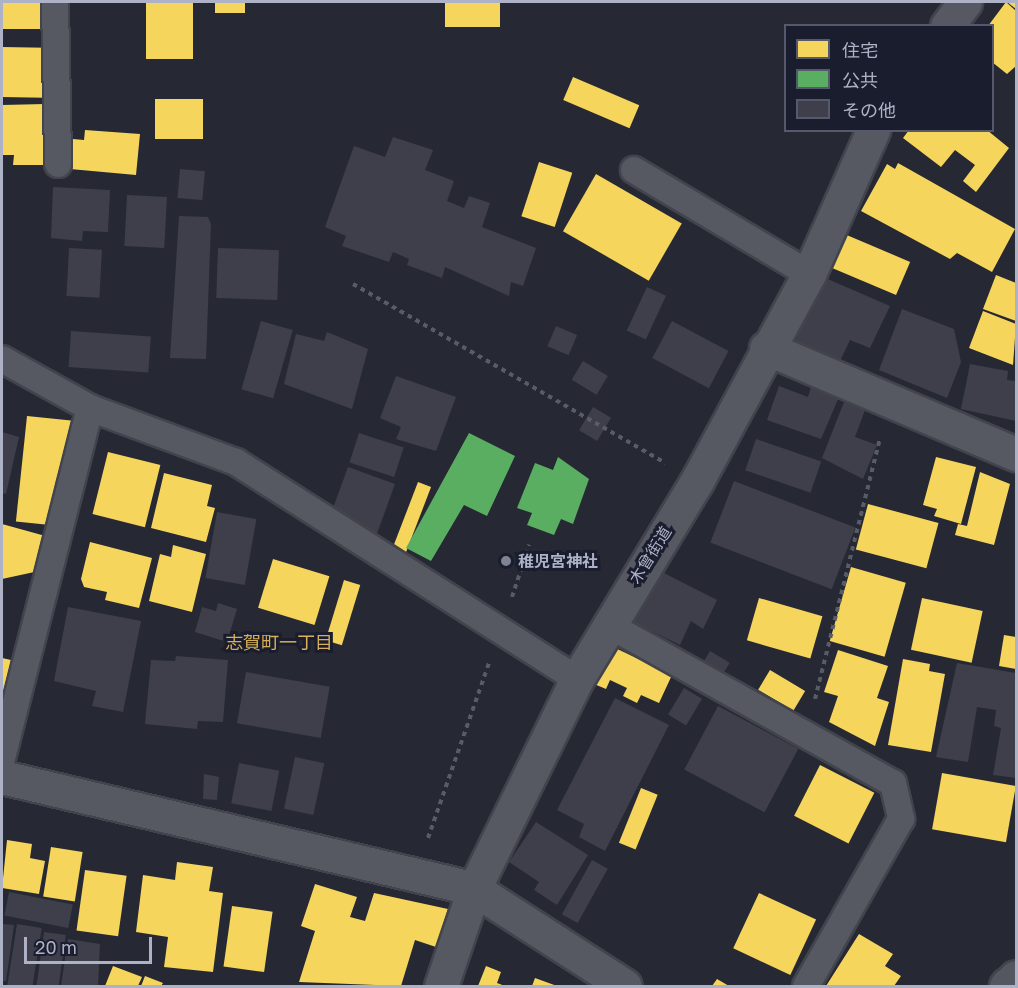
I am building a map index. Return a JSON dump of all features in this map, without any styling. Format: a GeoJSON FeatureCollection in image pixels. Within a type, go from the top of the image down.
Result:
{"type":"FeatureCollection","features":[{"type":"Feature","properties":{"kind":"main road"},"geometry":{"type":"LineString","coordinates":[[1006,987],[1017,977]]}},
{"type":"Feature","properties":{"kind":"street"},"geometry":{"type":"LineString","coordinates":[[948,24],[965,2]]}},
{"type":"Feature","properties":{"kind":"street","name":"木曾街道"},"geometry":{"type":"LineString","coordinates":[[441,987],[474,889],[577,679],[607,624],[696,481],[766,348],[809,274],[872,132]]}},
{"type":"Feature","properties":{"kind":"street"},"geometry":{"type":"LineString","coordinates":[[766,348],[889,403],[1017,454]]}},
{"type":"Feature","properties":{"kind":"street"},"geometry":{"type":"LineString","coordinates":[[2,777],[474,889],[625,987]]}},
{"type":"Feature","properties":{"kind":"lane"},"geometry":{"type":"LineString","coordinates":[[55,2],[58,164]]}},
{"type":"Feature","properties":{"kind":"lane"},"geometry":{"type":"LineString","coordinates":[[634,170],[809,274]]}},
{"type":"Feature","properties":{"kind":"lane"},"geometry":{"type":"LineString","coordinates":[[2,359],[90,408],[236,462],[577,679]]}},
{"type":"Feature","properties":{"kind":"lane"},"geometry":{"type":"LineString","coordinates":[[2,758],[90,408]]}},
{"type":"Feature","properties":{"kind":"lane"},"geometry":{"type":"LineString","coordinates":[[607,624],[807,733],[893,783],[901,819],[806,987]]}},
{"type":"Feature","properties":{"kind":"path"},"geometry":{"type":"LineString","coordinates":[[353,284],[696,481]]}},
{"type":"Feature","properties":{"kind":"path"},"geometry":{"type":"LineString","coordinates":[[807,733],[889,403]]}},
{"type":"Feature","properties":{"kind":"path"},"geometry":{"type":"LineString","coordinates":[[415,875],[529,545]]}},
{"type":"Feature","properties":{"kind":"building: 住宅"},"geometry":{"type":"Polygon","coordinates":[[[2,2],[45,2],[45,29],[2,29],[2,2]]]}},
{"type":"Feature","properties":{"kind":"building: 住宅"},"geometry":{"type":"Polygon","coordinates":[[[146,2],[193,2],[193,59],[146,59],[146,2]]]}},
{"type":"Feature","properties":{"kind":"building: 住宅"},"geometry":{"type":"Polygon","coordinates":[[[215,2],[245,2],[245,13],[215,13],[215,2]]]}},
{"type":"Feature","properties":{"kind":"building: 住宅"},"geometry":{"type":"Polygon","coordinates":[[[445,2],[500,2],[500,27],[445,27],[445,2]]]}},
{"type":"Feature","properties":{"kind":"building: 住宅"},"geometry":{"type":"Polygon","coordinates":[[[1006,2],[1016,11],[1016,66],[1007,74],[994,64],[994,24],[990,24],[1006,2]]]}},
{"type":"Feature","properties":{"kind":"building: 住宅"},"geometry":{"type":"Polygon","coordinates":[[[1007,2],[1016,2],[1016,9],[1007,2]]]}},
{"type":"Feature","properties":{"kind":"building: 住宅"},"geometry":{"type":"Polygon","coordinates":[[[2,47],[46,48],[45,98],[2,97],[2,47]]]}},
{"type":"Feature","properties":{"kind":"building: 住宅"},"geometry":{"type":"Polygon","coordinates":[[[573,77],[639,105],[630,128],[563,100],[573,77]]]}},
{"type":"Feature","properties":{"kind":"building: 住宅"},"geometry":{"type":"Polygon","coordinates":[[[155,99],[203,99],[203,139],[155,139],[155,99]]]}},
{"type":"Feature","properties":{"kind":"building: 住宅"},"geometry":{"type":"Polygon","coordinates":[[[45,104],[45,165],[13,165],[14,155],[2,155],[2,105],[45,104]]]}},
{"type":"Feature","properties":{"kind":"building: 住宅"},"geometry":{"type":"Polygon","coordinates":[[[85,130],[140,134],[136,175],[70,169],[73,139],[84,140],[85,130]]]}},
{"type":"Feature","properties":{"kind":"building: 住宅"},"geometry":{"type":"Polygon","coordinates":[[[908,132],[989,132],[1009,148],[976,192],[963,181],[975,165],[955,150],[941,167],[903,138],[908,132]]]}},
{"type":"Feature","properties":{"kind":"building: 住宅"},"geometry":{"type":"Polygon","coordinates":[[[539,162],[572,173],[555,227],[521,216],[539,162]]]}},
{"type":"Feature","properties":{"kind":"building: 住宅"},"geometry":{"type":"Polygon","coordinates":[[[898,163],[1015,229],[992,272],[957,253],[950,259],[861,211],[887,164],[895,169],[898,163]]]}},
{"type":"Feature","properties":{"kind":"building: 住宅"},"geometry":{"type":"Polygon","coordinates":[[[596,174],[682,224],[649,281],[563,231],[596,174]]]}},
{"type":"Feature","properties":{"kind":"building: 住宅"},"geometry":{"type":"Polygon","coordinates":[[[842,233],[910,262],[896,295],[828,266],[842,233]]]}},
{"type":"Feature","properties":{"kind":"building: 住宅"},"geometry":{"type":"Polygon","coordinates":[[[996,275],[1016,283],[1016,321],[983,309],[996,275]]]}},
{"type":"Feature","properties":{"kind":"building: 住宅"},"geometry":{"type":"Polygon","coordinates":[[[983,311],[1016,324],[1013,365],[969,348],[983,311]]]}},
{"type":"Feature","properties":{"kind":"building: 住宅"},"geometry":{"type":"Polygon","coordinates":[[[27,416],[76,421],[65,527],[16,521],[27,416]]]}},
{"type":"Feature","properties":{"kind":"building: 住宅"},"geometry":{"type":"Polygon","coordinates":[[[108,452],[160,465],[145,527],[93,514],[108,452]]]}},
{"type":"Feature","properties":{"kind":"building: 住宅"},"geometry":{"type":"Polygon","coordinates":[[[936,457],[976,467],[961,524],[934,516],[937,509],[923,505],[936,457]]]}},
{"type":"Feature","properties":{"kind":"building: 住宅"},"geometry":{"type":"Polygon","coordinates":[[[980,472],[1010,484],[994,545],[955,535],[958,524],[967,526],[980,472]]]}},
{"type":"Feature","properties":{"kind":"building: 住宅"},"geometry":{"type":"Polygon","coordinates":[[[164,473],[212,485],[207,506],[215,508],[206,542],[151,528],[164,473]]]}},
{"type":"Feature","properties":{"kind":"building: 住宅"},"geometry":{"type":"Polygon","coordinates":[[[418,482],[431,487],[403,560],[390,555],[418,482]]]}},
{"type":"Feature","properties":{"kind":"building: 住宅"},"geometry":{"type":"Polygon","coordinates":[[[868,504],[939,523],[926,568],[856,549],[868,504]]]}},
{"type":"Feature","properties":{"kind":"building: 住宅"},"geometry":{"type":"Polygon","coordinates":[[[2,524],[49,537],[39,571],[2,579],[2,524]]]}},
{"type":"Feature","properties":{"kind":"building: 住宅"},"geometry":{"type":"Polygon","coordinates":[[[90,542],[152,558],[139,608],[105,600],[107,592],[84,587],[81,579],[90,542]]]}},
{"type":"Feature","properties":{"kind":"building: 住宅"},"geometry":{"type":"Polygon","coordinates":[[[173,545],[206,554],[192,612],[149,601],[160,554],[171,557],[173,545]]]}},
{"type":"Feature","properties":{"kind":"building: 住宅"},"geometry":{"type":"Polygon","coordinates":[[[273,559],[329,576],[315,625],[258,608],[273,559]]]}},
{"type":"Feature","properties":{"kind":"building: 住宅"},"geometry":{"type":"Polygon","coordinates":[[[851,567],[906,583],[885,657],[830,641],[851,567]]]}},
{"type":"Feature","properties":{"kind":"building: 住宅"},"geometry":{"type":"Polygon","coordinates":[[[344,580],[360,585],[342,645],[326,640],[344,580]]]}},
{"type":"Feature","properties":{"kind":"building: 住宅"},"geometry":{"type":"Polygon","coordinates":[[[759,598],[822,616],[810,658],[747,640],[759,598]]]}},
{"type":"Feature","properties":{"kind":"building: 住宅"},"geometry":{"type":"Polygon","coordinates":[[[922,598],[983,611],[972,663],[911,650],[922,598]]]}},
{"type":"Feature","properties":{"kind":"building: 住宅"},"geometry":{"type":"Polygon","coordinates":[[[1004,635],[1016,637],[1016,669],[999,666],[1004,635]]]}},
{"type":"Feature","properties":{"kind":"building: 住宅"},"geometry":{"type":"Polygon","coordinates":[[[611,646],[672,675],[659,703],[641,695],[637,703],[623,696],[627,688],[610,680],[606,689],[594,684],[611,646]]]}},
{"type":"Feature","properties":{"kind":"building: 住宅"},"geometry":{"type":"Polygon","coordinates":[[[838,650],[888,666],[877,698],[889,702],[875,746],[829,722],[838,696],[824,692],[838,650]]]}},
{"type":"Feature","properties":{"kind":"building: 住宅"},"geometry":{"type":"Polygon","coordinates":[[[2,658],[11,660],[8,675],[18,677],[11,707],[2,705],[2,658]]]}},
{"type":"Feature","properties":{"kind":"building: 住宅"},"geometry":{"type":"Polygon","coordinates":[[[903,659],[930,664],[929,671],[945,674],[931,752],[888,745],[903,659]]]}},
{"type":"Feature","properties":{"kind":"building: 住宅"},"geometry":{"type":"Polygon","coordinates":[[[770,670],[805,691],[793,711],[758,690],[770,670]]]}},
{"type":"Feature","properties":{"kind":"building: 住宅"},"geometry":{"type":"Polygon","coordinates":[[[820,765],[874,793],[848,843],[794,816],[820,765]]]}},
{"type":"Feature","properties":{"kind":"building: 住宅"},"geometry":{"type":"Polygon","coordinates":[[[942,773],[1016,786],[1006,842],[932,829],[942,773]]]}},
{"type":"Feature","properties":{"kind":"building: 住宅"},"geometry":{"type":"Polygon","coordinates":[[[641,788],[658,795],[636,849],[619,843],[641,788]]]}},
{"type":"Feature","properties":{"kind":"building: 住宅"},"geometry":{"type":"Polygon","coordinates":[[[7,840],[32,844],[30,858],[45,861],[39,894],[2,888],[7,840]]]}},
{"type":"Feature","properties":{"kind":"building: 住宅"},"geometry":{"type":"Polygon","coordinates":[[[51,847],[83,852],[75,901],[43,896],[51,847]]]}},
{"type":"Feature","properties":{"kind":"building: 住宅"},"geometry":{"type":"Polygon","coordinates":[[[177,862],[213,867],[209,891],[223,893],[213,972],[164,967],[168,937],[136,932],[143,875],[175,880],[177,862]]]}},
{"type":"Feature","properties":{"kind":"building: 住宅"},"geometry":{"type":"Polygon","coordinates":[[[85,870],[127,876],[118,936],[77,930],[85,870]]]}},
{"type":"Feature","properties":{"kind":"building: 住宅"},"geometry":{"type":"Polygon","coordinates":[[[315,884],[357,897],[350,917],[365,921],[374,893],[448,909],[436,947],[415,940],[401,986],[299,982],[315,931],[301,926],[315,884]]]}},
{"type":"Feature","properties":{"kind":"building: 住宅"},"geometry":{"type":"Polygon","coordinates":[[[759,893],[816,920],[790,975],[733,948],[759,893]]]}},
{"type":"Feature","properties":{"kind":"building: 住宅"},"geometry":{"type":"Polygon","coordinates":[[[232,906],[273,912],[264,972],[224,966],[232,906]]]}},
{"type":"Feature","properties":{"kind":"building: 住宅"},"geometry":{"type":"Polygon","coordinates":[[[859,934],[893,954],[885,966],[901,976],[894,986],[826,986],[859,934]]]}},
{"type":"Feature","properties":{"kind":"building: 住宅"},"geometry":{"type":"Polygon","coordinates":[[[113,966],[142,977],[138,986],[105,986],[113,966]]]}},
{"type":"Feature","properties":{"kind":"building: 住宅"},"geometry":{"type":"Polygon","coordinates":[[[486,966],[501,972],[497,983],[505,986],[478,986],[486,966]]]}},
{"type":"Feature","properties":{"kind":"building: 住宅"},"geometry":{"type":"Polygon","coordinates":[[[145,976],[163,983],[161,986],[141,986],[145,976]]]}},
{"type":"Feature","properties":{"kind":"building: 住宅"},"geometry":{"type":"Polygon","coordinates":[[[535,978],[557,986],[532,986],[535,978]]]}},
{"type":"Feature","properties":{"kind":"building: 住宅"},"geometry":{"type":"Polygon","coordinates":[[[717,979],[729,986],[712,986],[717,979]]]}},
{"type":"Feature","properties":{"kind":"building: 公共"},"geometry":{"type":"Polygon","coordinates":[[[469,433],[515,456],[487,516],[464,505],[431,561],[406,548],[469,433]]]}},
{"type":"Feature","properties":{"kind":"building: 公共"},"geometry":{"type":"Polygon","coordinates":[[[558,457],[589,479],[573,524],[561,519],[554,535],[527,525],[532,513],[517,508],[535,463],[553,470],[558,457]]]}},
{"type":"Feature","properties":{"kind":"building: その他"},"geometry":{"type":"Polygon","coordinates":[[[393,137],[433,150],[425,170],[454,181],[447,201],[464,208],[469,196],[490,203],[482,227],[536,248],[523,286],[511,282],[509,296],[445,267],[442,278],[407,265],[409,259],[393,252],[389,262],[342,246],[346,236],[325,227],[354,146],[385,157],[393,137]]]}},
{"type":"Feature","properties":{"kind":"building: その他"},"geometry":{"type":"Polygon","coordinates":[[[180,169],[205,171],[202,200],[177,198],[180,169]]]}},
{"type":"Feature","properties":{"kind":"building: その他"},"geometry":{"type":"Polygon","coordinates":[[[53,187],[110,190],[108,232],[83,231],[82,241],[51,238],[53,187]]]}},
{"type":"Feature","properties":{"kind":"building: その他"},"geometry":{"type":"Polygon","coordinates":[[[127,195],[167,197],[164,248],[124,246],[127,195]]]}},
{"type":"Feature","properties":{"kind":"building: その他"},"geometry":{"type":"Polygon","coordinates":[[[179,216],[208,217],[211,224],[206,359],[170,358],[179,216]]]}},
{"type":"Feature","properties":{"kind":"building: その他"},"geometry":{"type":"Polygon","coordinates":[[[69,248],[102,250],[99,298],[66,296],[69,248]]]}},
{"type":"Feature","properties":{"kind":"building: その他"},"geometry":{"type":"Polygon","coordinates":[[[218,248],[279,250],[277,300],[216,298],[218,248]]]}},
{"type":"Feature","properties":{"kind":"building: その他"},"geometry":{"type":"Polygon","coordinates":[[[823,277],[890,306],[870,348],[850,340],[840,361],[795,342],[823,277]]]}},
{"type":"Feature","properties":{"kind":"building: その他"},"geometry":{"type":"Polygon","coordinates":[[[647,287],[666,296],[646,339],[627,331],[647,287]]]}},
{"type":"Feature","properties":{"kind":"building: その他"},"geometry":{"type":"Polygon","coordinates":[[[902,309],[954,329],[961,362],[947,398],[879,370],[902,309]]]}},
{"type":"Feature","properties":{"kind":"building: その他"},"geometry":{"type":"Polygon","coordinates":[[[261,321],[293,330],[273,398],[241,389],[261,321]]]}},
{"type":"Feature","properties":{"kind":"building: その他"},"geometry":{"type":"Polygon","coordinates":[[[672,321],[729,351],[709,388],[652,358],[672,321]]]}},
{"type":"Feature","properties":{"kind":"building: その他"},"geometry":{"type":"Polygon","coordinates":[[[556,326],[577,335],[569,355],[547,346],[556,326]]]}},
{"type":"Feature","properties":{"kind":"building: その他"},"geometry":{"type":"Polygon","coordinates":[[[71,331],[151,337],[148,372],[68,367],[71,331]]]}},
{"type":"Feature","properties":{"kind":"building: その他"},"geometry":{"type":"Polygon","coordinates":[[[327,332],[368,349],[352,409],[284,384],[296,334],[324,341],[327,332]]]}},
{"type":"Feature","properties":{"kind":"building: その他"},"geometry":{"type":"Polygon","coordinates":[[[583,361],[608,376],[597,395],[572,380],[583,361]]]}},
{"type":"Feature","properties":{"kind":"building: その他"},"geometry":{"type":"Polygon","coordinates":[[[970,364],[1008,371],[1007,380],[1016,381],[1016,421],[961,409],[970,364]]]}},
{"type":"Feature","properties":{"kind":"building: その他"},"geometry":{"type":"Polygon","coordinates":[[[396,376],[456,397],[436,451],[396,439],[401,427],[380,418],[396,376]]]}},
{"type":"Feature","properties":{"kind":"building: その他"},"geometry":{"type":"Polygon","coordinates":[[[779,386],[808,397],[811,387],[839,397],[821,439],[767,420],[779,386]]]}},
{"type":"Feature","properties":{"kind":"building: その他"},"geometry":{"type":"Polygon","coordinates":[[[844,402],[865,410],[855,437],[877,445],[863,479],[822,458],[844,402]]]}},
{"type":"Feature","properties":{"kind":"building: その他"},"geometry":{"type":"Polygon","coordinates":[[[593,407],[611,418],[597,441],[579,430],[593,407]]]}},
{"type":"Feature","properties":{"kind":"building: その他"},"geometry":{"type":"Polygon","coordinates":[[[2,432],[19,437],[6,494],[2,493],[2,432]]]}},
{"type":"Feature","properties":{"kind":"building: その他"},"geometry":{"type":"Polygon","coordinates":[[[359,433],[404,448],[394,477],[349,462],[359,433]]]}},
{"type":"Feature","properties":{"kind":"building: その他"},"geometry":{"type":"Polygon","coordinates":[[[756,439],[821,461],[810,493],[745,470],[756,439]]]}},
{"type":"Feature","properties":{"kind":"building: その他"},"geometry":{"type":"Polygon","coordinates":[[[348,467],[395,484],[377,534],[330,517],[348,467]]]}},
{"type":"Feature","properties":{"kind":"building: その他"},"geometry":{"type":"Polygon","coordinates":[[[734,481],[855,528],[832,589],[710,543],[734,481]]]}},
{"type":"Feature","properties":{"kind":"building: その他"},"geometry":{"type":"Polygon","coordinates":[[[217,512],[256,519],[245,585],[205,578],[217,512]]]}},
{"type":"Feature","properties":{"kind":"building: その他"},"geometry":{"type":"Polygon","coordinates":[[[656,569],[717,600],[703,629],[691,621],[680,645],[629,620],[656,569]]]}},
{"type":"Feature","properties":{"kind":"building: その他"},"geometry":{"type":"Polygon","coordinates":[[[218,603],[237,609],[227,642],[195,632],[202,607],[216,611],[218,603]]]}},
{"type":"Feature","properties":{"kind":"building: その他"},"geometry":{"type":"Polygon","coordinates":[[[68,607],[141,621],[123,712],[92,706],[96,691],[54,681],[68,607]]]}},
{"type":"Feature","properties":{"kind":"building: その他"},"geometry":{"type":"Polygon","coordinates":[[[710,651],[730,663],[722,676],[702,664],[710,651]]]}},
{"type":"Feature","properties":{"kind":"building: その他"},"geometry":{"type":"Polygon","coordinates":[[[176,656],[228,660],[223,722],[198,721],[197,729],[145,724],[151,660],[175,661],[176,656]]]}},
{"type":"Feature","properties":{"kind":"building: その他"},"geometry":{"type":"Polygon","coordinates":[[[957,663],[1016,673],[1016,778],[993,775],[1001,728],[994,726],[996,710],[977,707],[968,762],[936,757],[957,663]]]}},
{"type":"Feature","properties":{"kind":"building: その他"},"geometry":{"type":"Polygon","coordinates":[[[246,672],[330,687],[321,738],[237,723],[246,672]]]}},
{"type":"Feature","properties":{"kind":"building: その他"},"geometry":{"type":"Polygon","coordinates":[[[684,688],[702,699],[686,725],[668,715],[684,688]]]}},
{"type":"Feature","properties":{"kind":"building: その他"},"geometry":{"type":"Polygon","coordinates":[[[615,698],[669,725],[605,851],[579,837],[584,824],[557,810],[615,698]]]}},
{"type":"Feature","properties":{"kind":"building: その他"},"geometry":{"type":"Polygon","coordinates":[[[718,706],[798,749],[765,812],[684,770],[718,706]]]}},
{"type":"Feature","properties":{"kind":"building: その他"},"geometry":{"type":"Polygon","coordinates":[[[295,757],[324,763],[313,815],[284,809],[295,757]]]}},
{"type":"Feature","properties":{"kind":"building: その他"},"geometry":{"type":"Polygon","coordinates":[[[239,763],[279,771],[271,811],[231,803],[239,763]]]}},
{"type":"Feature","properties":{"kind":"building: その他"},"geometry":{"type":"Polygon","coordinates":[[[204,774],[219,777],[217,800],[203,799],[204,774]]]}},
{"type":"Feature","properties":{"kind":"building: その他"},"geometry":{"type":"Polygon","coordinates":[[[536,822],[588,855],[557,905],[534,890],[539,882],[509,862],[536,822]]]}},
{"type":"Feature","properties":{"kind":"building: その他"},"geometry":{"type":"Polygon","coordinates":[[[592,860],[608,869],[578,923],[562,914],[592,860]]]}},
{"type":"Feature","properties":{"kind":"building: その他"},"geometry":{"type":"Polygon","coordinates":[[[9,892],[73,904],[68,928],[4,916],[9,892]]]}},
{"type":"Feature","properties":{"kind":"building: その他"},"geometry":{"type":"Polygon","coordinates":[[[2,924],[14,925],[6,981],[2,981],[2,924]]]}},
{"type":"Feature","properties":{"kind":"building: その他"},"geometry":{"type":"Polygon","coordinates":[[[17,924],[42,928],[32,986],[7,986],[17,924]]]}},
{"type":"Feature","properties":{"kind":"building: その他"},"geometry":{"type":"Polygon","coordinates":[[[44,932],[66,935],[59,986],[36,986],[44,932]]]}},
{"type":"Feature","properties":{"kind":"building: その他"},"geometry":{"type":"Polygon","coordinates":[[[68,939],[100,944],[98,986],[61,986],[68,939]]]}},
{"type":"Feature","properties":{"kind":"place","name":"稚児宮神社"},"geometry":{"type":"Point","coordinates":[506,561]}},
{"type":"Feature","properties":{"kind":"district","name":"志賀町一丁目"},"geometry":{"type":"Point","coordinates":[279,642]}}]}
